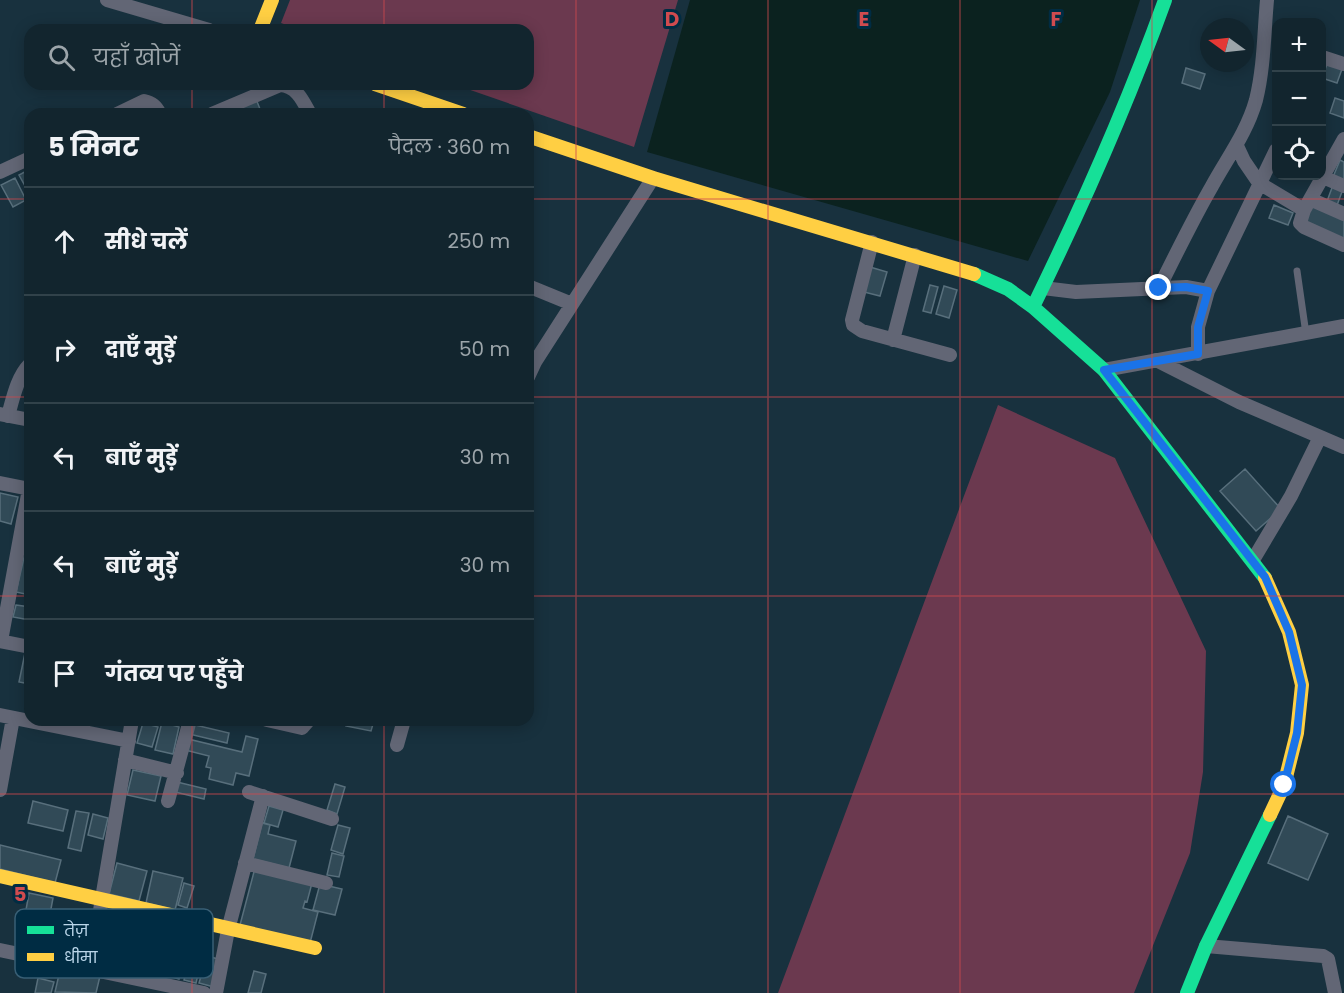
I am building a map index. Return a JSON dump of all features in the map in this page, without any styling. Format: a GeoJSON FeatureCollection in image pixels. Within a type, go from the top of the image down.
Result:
{"type":"FeatureCollection","features":[{"type":"Feature","properties":{"kind":"main road"},"geometry":{"type":"LineString","coordinates":[[262,24],[272,0]]}},
{"type":"Feature","properties":{"kind":"main road"},"geometry":{"type":"LineString","coordinates":[[1033,307],[1061,251],[1147,51],[1165,0]]}},
{"type":"Feature","properties":{"kind":"main road"},"geometry":{"type":"LineString","coordinates":[[393,90],[445,108]]}},
{"type":"Feature","properties":{"kind":"main road"},"geometry":{"type":"LineString","coordinates":[[534,138],[653,178],[966,270],[1008,289],[1033,307],[1104,370],[1265,577],[1289,632],[1302,685],[1297,733],[1284,785],[1206,946],[1187,993]]}},
{"type":"Feature","properties":{"kind":"main road"},"geometry":{"type":"LineString","coordinates":[[0,876],[145,909]]}},
{"type":"Feature","properties":{"kind":"main road"},"geometry":{"type":"LineString","coordinates":[[213,926],[315,948]]}},
{"type":"Feature","properties":{"kind":"street"},"geometry":{"type":"LineString","coordinates":[[107,0],[189,24]]}},
{"type":"Feature","properties":{"kind":"street"},"geometry":{"type":"LineString","coordinates":[[1159,288],[1210,188],[1237,146],[1256,100],[1271,30],[1267,0]]}},
{"type":"Feature","properties":{"kind":"street"},"geometry":{"type":"LineString","coordinates":[[1326,61],[1344,64]]}},
{"type":"Feature","properties":{"kind":"street"},"geometry":{"type":"LineString","coordinates":[[237,108],[271,90]]}},
{"type":"Feature","properties":{"kind":"street"},"geometry":{"type":"LineString","coordinates":[[295,90],[306,108]]}},
{"type":"Feature","properties":{"kind":"street"},"geometry":{"type":"LineString","coordinates":[[129,108],[144,101],[157,108]]}},
{"type":"Feature","properties":{"kind":"street"},"geometry":{"type":"LineString","coordinates":[[1237,146],[1259,183],[1307,205],[1344,214]]}},
{"type":"Feature","properties":{"kind":"street"},"geometry":{"type":"LineString","coordinates":[[1326,172],[1342,148]]}},
{"type":"Feature","properties":{"kind":"street"},"geometry":{"type":"LineString","coordinates":[[1198,354],[1199,320],[1208,291],[1272,158]]}},
{"type":"Feature","properties":{"kind":"street"},"geometry":{"type":"LineString","coordinates":[[0,172],[24,161]]}},
{"type":"Feature","properties":{"kind":"street"},"geometry":{"type":"LineString","coordinates":[[534,356],[572,304],[653,178]]}},
{"type":"Feature","properties":{"kind":"street"},"geometry":{"type":"LineString","coordinates":[[1326,178],[1344,186]]}},
{"type":"Feature","properties":{"kind":"street"},"geometry":{"type":"LineString","coordinates":[[1321,180],[1300,223],[1344,245]]}},
{"type":"Feature","properties":{"kind":"street"},"geometry":{"type":"LineString","coordinates":[[872,242],[852,320],[853,325],[862,331],[950,355]]}},
{"type":"Feature","properties":{"kind":"street"},"geometry":{"type":"LineString","coordinates":[[893,340],[915,255]]}},
{"type":"Feature","properties":{"kind":"street"},"geometry":{"type":"LineString","coordinates":[[1042,288],[1076,292],[1186,287],[1208,291]]}},
{"type":"Feature","properties":{"kind":"street"},"geometry":{"type":"LineString","coordinates":[[534,288],[572,304]]}},
{"type":"Feature","properties":{"kind":"street"},"geometry":{"type":"LineString","coordinates":[[1104,370],[1344,326]]}},
{"type":"Feature","properties":{"kind":"street"},"geometry":{"type":"LineString","coordinates":[[1156,360],[1239,402],[1343,445]]}},
{"type":"Feature","properties":{"kind":"street"},"geometry":{"type":"LineString","coordinates":[[24,375],[4,415],[24,419]]}},
{"type":"Feature","properties":{"kind":"street"},"geometry":{"type":"LineString","coordinates":[[1252,560],[1291,496],[1320,437]]}},
{"type":"Feature","properties":{"kind":"street"},"geometry":{"type":"LineString","coordinates":[[0,483],[24,488]]}},
{"type":"Feature","properties":{"kind":"street"},"geometry":{"type":"LineString","coordinates":[[24,515],[0,641],[24,646]]}},
{"type":"Feature","properties":{"kind":"street"},"geometry":{"type":"LineString","coordinates":[[0,790],[7,716],[24,718]]}},
{"type":"Feature","properties":{"kind":"street"},"geometry":{"type":"LineString","coordinates":[[70,726],[129,741]]}},
{"type":"Feature","properties":{"kind":"street"},"geometry":{"type":"LineString","coordinates":[[99,909],[131,726]]}},
{"type":"Feature","properties":{"kind":"street"},"geometry":{"type":"LineString","coordinates":[[168,801],[189,726]]}},
{"type":"Feature","properties":{"kind":"street"},"geometry":{"type":"LineString","coordinates":[[397,745],[402,726]]}},
{"type":"Feature","properties":{"kind":"street"},"geometry":{"type":"LineString","coordinates":[[125,760],[177,773]]}},
{"type":"Feature","properties":{"kind":"street"},"geometry":{"type":"LineString","coordinates":[[216,993],[228,930],[245,864],[256,794],[332,819]]}},
{"type":"Feature","properties":{"kind":"street"},"geometry":{"type":"LineString","coordinates":[[245,864],[326,883]]}},
{"type":"Feature","properties":{"kind":"street"},"geometry":{"type":"LineString","coordinates":[[1206,946],[1323,956],[1328,959],[1331,966],[1335,993]]}},
{"type":"Feature","properties":{"kind":"street"},"geometry":{"type":"LineString","coordinates":[[0,950],[15,953]]}},
{"type":"Feature","properties":{"kind":"street"},"geometry":{"type":"LineString","coordinates":[[130,978],[204,993]]}},
{"type":"Feature","properties":{"kind":"lane"},"geometry":{"type":"LineString","coordinates":[[1297,271],[1306,334]]}},
{"type":"Feature","properties":{"kind":"shaded area"},"geometry":{"type":"Polygon","coordinates":[[[290,0],[678,0],[634,147],[534,112],[534,108],[522,108],[470,90],[534,90],[534,24],[281,23],[290,0]]]}},
{"type":"Feature","properties":{"kind":"shaded area"},"geometry":{"type":"Polygon","coordinates":[[[690,0],[1140,0],[1110,92],[1028,261],[647,152],[690,0]]]}},
{"type":"Feature","properties":{"kind":"shaded area"},"geometry":{"type":"Polygon","coordinates":[[[998,405],[1115,458],[1206,651],[1203,772],[1190,853],[1134,993],[778,993],[998,405]]]}},
{"type":"Feature","properties":{"kind":"building"},"geometry":{"type":"Polygon","coordinates":[[[1327,64],[1342,69],[1337,83],[1326,79],[1327,64]]]}},
{"type":"Feature","properties":{"kind":"building"},"geometry":{"type":"Polygon","coordinates":[[[1186,68],[1205,74],[1200,89],[1182,83],[1186,68]]]}},
{"type":"Feature","properties":{"kind":"building"},"geometry":{"type":"Polygon","coordinates":[[[1335,98],[1344,101],[1344,118],[1330,113],[1335,98]]]}},
{"type":"Feature","properties":{"kind":"building"},"geometry":{"type":"Polygon","coordinates":[[[256,99],[260,108],[243,108],[242,105],[256,99]]]}},
{"type":"Feature","properties":{"kind":"building"},"geometry":{"type":"Polygon","coordinates":[[[1340,160],[1344,162],[1344,182],[1333,177],[1340,160]]]}},
{"type":"Feature","properties":{"kind":"building"},"geometry":{"type":"Polygon","coordinates":[[[24,172],[24,184],[19,175],[24,172]]]}},
{"type":"Feature","properties":{"kind":"building"},"geometry":{"type":"Polygon","coordinates":[[[15,178],[24,196],[24,201],[13,207],[1,185],[15,178]]]}},
{"type":"Feature","properties":{"kind":"building"},"geometry":{"type":"Polygon","coordinates":[[[1333,185],[1343,189],[1336,208],[1326,204],[1333,185]]]}},
{"type":"Feature","properties":{"kind":"building"},"geometry":{"type":"Polygon","coordinates":[[[1274,205],[1293,213],[1288,225],[1269,218],[1274,205]]]}},
{"type":"Feature","properties":{"kind":"building"},"geometry":{"type":"Polygon","coordinates":[[[1312,205],[1344,218],[1344,239],[1305,223],[1312,205]]]}},
{"type":"Feature","properties":{"kind":"building"},"geometry":{"type":"Polygon","coordinates":[[[870,267],[887,272],[880,296],[864,292],[870,267]]]}},
{"type":"Feature","properties":{"kind":"building"},"geometry":{"type":"Polygon","coordinates":[[[930,285],[938,287],[931,313],[923,311],[930,285]]]}},
{"type":"Feature","properties":{"kind":"building"},"geometry":{"type":"Polygon","coordinates":[[[944,286],[957,290],[949,318],[936,314],[944,286]]]}},
{"type":"Feature","properties":{"kind":"building"},"geometry":{"type":"Polygon","coordinates":[[[1245,469],[1281,509],[1256,531],[1220,491],[1245,469]]]}},
{"type":"Feature","properties":{"kind":"building"},"geometry":{"type":"Polygon","coordinates":[[[0,493],[18,497],[11,524],[0,521],[0,493]]]}},
{"type":"Feature","properties":{"kind":"building"},"geometry":{"type":"Polygon","coordinates":[[[24,557],[24,594],[16,592],[24,557]]]}},
{"type":"Feature","properties":{"kind":"building"},"geometry":{"type":"Polygon","coordinates":[[[16,605],[24,606],[24,619],[13,617],[16,605]]]}},
{"type":"Feature","properties":{"kind":"building"},"geometry":{"type":"Polygon","coordinates":[[[24,658],[24,683],[19,682],[24,658]]]}},
{"type":"Feature","properties":{"kind":"building"},"geometry":{"type":"Polygon","coordinates":[[[142,726],[158,727],[152,747],[137,743],[142,726]]]}},
{"type":"Feature","properties":{"kind":"building"},"geometry":{"type":"Polygon","coordinates":[[[161,726],[179,727],[173,754],[155,750],[161,726]]]}},
{"type":"Feature","properties":{"kind":"building"},"geometry":{"type":"Polygon","coordinates":[[[191,726],[229,733],[227,743],[189,734],[191,726]]]}},
{"type":"Feature","properties":{"kind":"building"},"geometry":{"type":"Polygon","coordinates":[[[346,726],[372,726],[371,731],[346,726]]]}},
{"type":"Feature","properties":{"kind":"building"},"geometry":{"type":"Polygon","coordinates":[[[246,736],[258,739],[249,776],[236,773],[233,785],[209,779],[211,768],[206,767],[209,756],[185,750],[188,739],[242,752],[246,736]]]}},
{"type":"Feature","properties":{"kind":"building"},"geometry":{"type":"Polygon","coordinates":[[[133,770],[161,776],[155,801],[127,795],[133,770]]]}},
{"type":"Feature","properties":{"kind":"building"},"geometry":{"type":"Polygon","coordinates":[[[177,782],[206,789],[204,799],[175,792],[177,782]]]}},
{"type":"Feature","properties":{"kind":"building"},"geometry":{"type":"Polygon","coordinates":[[[335,784],[345,787],[337,814],[327,810],[335,784]]]}},
{"type":"Feature","properties":{"kind":"building"},"geometry":{"type":"Polygon","coordinates":[[[33,801],[68,810],[63,831],[28,823],[33,801]]]}},
{"type":"Feature","properties":{"kind":"building"},"geometry":{"type":"Polygon","coordinates":[[[269,806],[283,810],[278,827],[264,823],[269,806]]]}},
{"type":"Feature","properties":{"kind":"building"},"geometry":{"type":"Polygon","coordinates":[[[76,811],[89,813],[81,851],[68,848],[76,811]]]}},
{"type":"Feature","properties":{"kind":"building"},"geometry":{"type":"Polygon","coordinates":[[[93,814],[108,818],[103,839],[88,835],[93,814]]]}},
{"type":"Feature","properties":{"kind":"building"},"geometry":{"type":"Polygon","coordinates":[[[1288,816],[1328,834],[1308,880],[1268,863],[1288,816]]]}},
{"type":"Feature","properties":{"kind":"building"},"geometry":{"type":"Polygon","coordinates":[[[262,823],[270,825],[268,834],[296,841],[289,868],[253,859],[262,823]]]}},
{"type":"Feature","properties":{"kind":"building"},"geometry":{"type":"Polygon","coordinates":[[[338,825],[350,828],[343,854],[331,850],[338,825]]]}},
{"type":"Feature","properties":{"kind":"building"},"geometry":{"type":"Polygon","coordinates":[[[0,845],[61,860],[55,883],[0,869],[0,845]]]}},
{"type":"Feature","properties":{"kind":"building"},"geometry":{"type":"Polygon","coordinates":[[[332,853],[344,856],[339,877],[327,875],[332,853]]]}},
{"type":"Feature","properties":{"kind":"building"},"geometry":{"type":"Polygon","coordinates":[[[117,863],[147,871],[139,901],[109,894],[117,863]]]}},
{"type":"Feature","properties":{"kind":"building"},"geometry":{"type":"Polygon","coordinates":[[[255,868],[312,883],[303,908],[318,912],[310,943],[240,925],[255,868]]]}},
{"type":"Feature","properties":{"kind":"building"},"geometry":{"type":"Polygon","coordinates":[[[153,871],[183,878],[175,909],[146,903],[153,871]]]}},
{"type":"Feature","properties":{"kind":"building"},"geometry":{"type":"Polygon","coordinates":[[[184,883],[194,886],[187,908],[178,905],[184,883]]]}},
{"type":"Feature","properties":{"kind":"building"},"geometry":{"type":"Polygon","coordinates":[[[320,884],[342,889],[335,915],[313,910],[320,884]]]}},
{"type":"Feature","properties":{"kind":"building"},"geometry":{"type":"Polygon","coordinates":[[[29,893],[53,898],[51,909],[26,909],[29,893]]]}},
{"type":"Feature","properties":{"kind":"building"},"geometry":{"type":"Polygon","coordinates":[[[213,958],[222,960],[214,987],[199,983],[200,978],[213,978],[213,958]]]}},
{"type":"Feature","properties":{"kind":"building"},"geometry":{"type":"Polygon","coordinates":[[[254,971],[266,974],[261,993],[248,993],[254,971]]]}},
{"type":"Feature","properties":{"kind":"building"},"geometry":{"type":"Polygon","coordinates":[[[38,978],[54,982],[51,993],[35,993],[38,978]]]}},
{"type":"Feature","properties":{"kind":"building"},"geometry":{"type":"Polygon","coordinates":[[[58,978],[100,978],[96,993],[55,992],[58,978]]]}},
{"type":"Feature","properties":{"kind":"building"},"geometry":{"type":"Polygon","coordinates":[[[184,978],[197,978],[196,983],[184,980],[184,978]]]}},
{"type":"Feature","properties":{"kind":"traffic: fast"},"geometry":{"type":"LineString","coordinates":[[1033,307],[1103,155],[1165,0]]}},
{"type":"Feature","properties":{"kind":"traffic: fast"},"geometry":{"type":"LineString","coordinates":[[974,274],[1008,289],[1033,307],[1104,370],[1265,578]]}},
{"type":"Feature","properties":{"kind":"traffic: fast"},"geometry":{"type":"LineString","coordinates":[[1187,993],[1206,946],[1270,815]]}},
{"type":"Feature","properties":{"kind":"traffic: slow"},"geometry":{"type":"LineString","coordinates":[[262,24],[272,0]]}},
{"type":"Feature","properties":{"kind":"traffic: slow"},"geometry":{"type":"LineString","coordinates":[[393,90],[445,108]]}},
{"type":"Feature","properties":{"kind":"traffic: slow"},"geometry":{"type":"LineString","coordinates":[[534,138],[653,178],[974,274]]}},
{"type":"Feature","properties":{"kind":"traffic: slow"},"geometry":{"type":"LineString","coordinates":[[1265,578],[1289,632],[1302,685],[1297,733],[1284,785],[1270,815]]}},
{"type":"Feature","properties":{"kind":"traffic: slow"},"geometry":{"type":"LineString","coordinates":[[0,876],[144,909]]}},
{"type":"Feature","properties":{"kind":"traffic: slow"},"geometry":{"type":"LineString","coordinates":[[213,925],[315,948]]}},
{"type":"Feature","properties":{"kind":"route"},"geometry":{"type":"LineString","coordinates":[[1159,288],[1186,287],[1208,291],[1200,314],[1198,354],[1104,370],[1265,577],[1289,632],[1302,685],[1297,733],[1284,785]]}}]}
